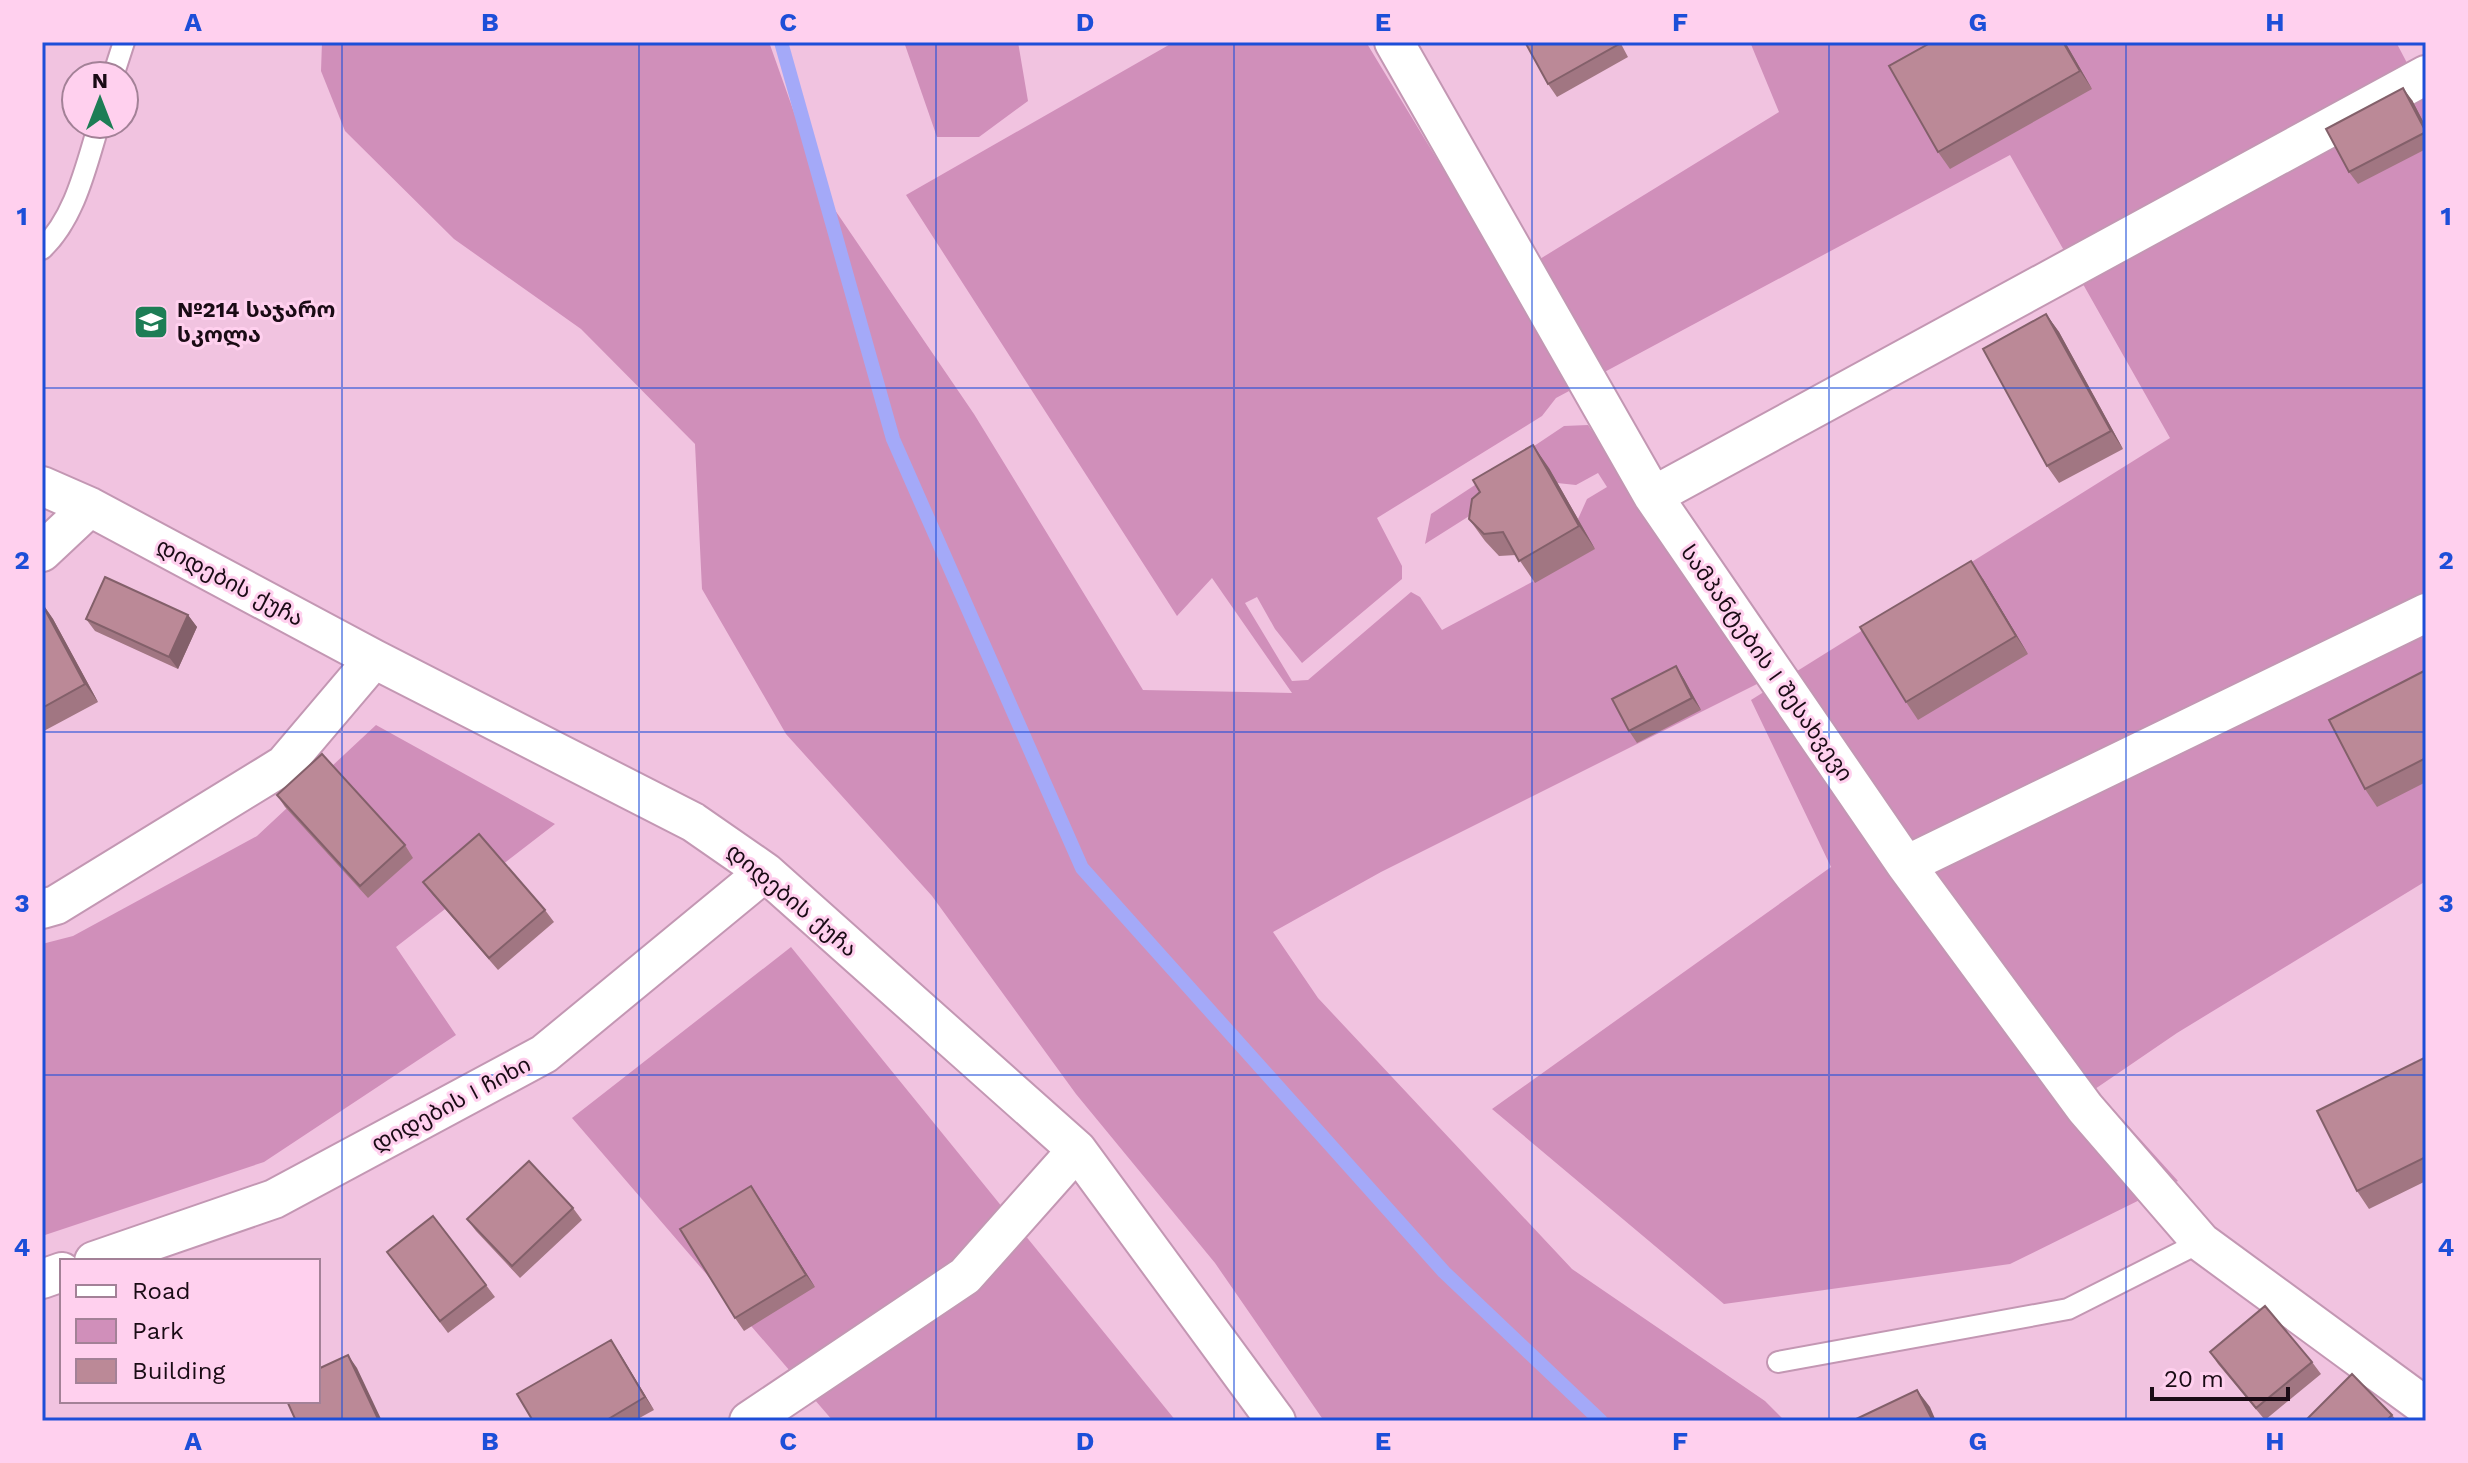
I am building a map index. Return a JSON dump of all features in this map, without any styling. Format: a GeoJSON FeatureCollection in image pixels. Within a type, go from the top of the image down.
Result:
{"type":"FeatureCollection","features":[{"type":"Feature","properties":{"kind":"street","name":"სამპანტების I შესახვევი"},"geometry":{"type":"LineString","coordinates":[[1394,42],[1653,496],[1906,865],[2085,1108],[2201,1242],[2426,1407]]}},
{"type":"Feature","properties":{"kind":"street"},"geometry":{"type":"LineString","coordinates":[[1653,496],[2426,75]]}},
{"type":"Feature","properties":{"kind":"street","name":"დიდების ქუჩა"},"geometry":{"type":"LineString","coordinates":[[42,486],[90,507],[374,659],[693,822],[765,872],[1077,1150],[1276,1421]]}},
{"type":"Feature","properties":{"kind":"street"},"geometry":{"type":"LineString","coordinates":[[42,552],[90,507]]}},
{"type":"Feature","properties":{"kind":"street"},"geometry":{"type":"LineString","coordinates":[[1906,865],[2426,613]]}},
{"type":"Feature","properties":{"kind":"street"},"geometry":{"type":"LineString","coordinates":[[42,909],[56,905],[284,765],[374,659]]}},
{"type":"Feature","properties":{"kind":"street","name":"დიდების I ჩიხი"},"geometry":{"type":"LineString","coordinates":[[100,1259],[274,1199],[544,1054],[765,872]]}},
{"type":"Feature","properties":{"kind":"street"},"geometry":{"type":"LineString","coordinates":[[749,1421],[965,1276],[1077,1150]]}},
{"type":"Feature","properties":{"kind":"lane"},"geometry":{"type":"LineString","coordinates":[[42,249],[55,237],[82,180],[94,140]]}},
{"type":"Feature","properties":{"kind":"lane"},"geometry":{"type":"LineString","coordinates":[[1778,1362],[2068,1309],[2201,1242]]}},
{"type":"Feature","properties":{"kind":"green space"},"geometry":{"type":"Polygon","coordinates":[[[322,42],[769,42],[822,191],[974,414],[1143,690],[1292,693],[1212,578],[1177,616],[906,195],[1174,42],[1366,42],[1509,278],[1779,112],[1750,42],[2396,42],[2426,99],[2426,881],[2177,1033],[2095,1089],[2178,1181],[2010,1264],[1724,1304],[1492,1109],[1831,867],[1751,700],[2170,438],[2010,155],[1556,398],[1542,416],[1377,518],[1402,566],[1402,579],[1302,663],[1275,629],[1257,597],[1245,603],[1292,681],[1308,680],[1411,592],[1420,597],[1442,630],[1594,549],[1578,519],[1587,499],[1607,487],[1598,473],[1576,485],[1557,483],[1549,468],[1488,477],[1564,426],[1588,425],[1761,682],[1381,872],[1273,932],[1318,998],[1572,1269],[1765,1401],[1785,1421],[1324,1421],[1215,1263],[1076,1094],[932,896],[786,734],[702,589],[695,444],[581,329],[454,239],[345,131],[321,71],[322,42]]]}},
{"type":"Feature","properties":{"kind":"green space"},"geometry":{"type":"Polygon","coordinates":[[[904,42],[1018,42],[1028,101],[979,137],[937,137],[904,42]]]}},
{"type":"Feature","properties":{"kind":"green space"},"geometry":{"type":"Polygon","coordinates":[[[1481,481],[1493,501],[1425,544],[1431,514],[1481,481]]]}},
{"type":"Feature","properties":{"kind":"green space"},"geometry":{"type":"Polygon","coordinates":[[[376,725],[555,824],[396,947],[456,1035],[264,1162],[42,1236],[42,944],[73,936],[257,836],[376,725]]]}},
{"type":"Feature","properties":{"kind":"green space"},"geometry":{"type":"Polygon","coordinates":[[[791,947],[1176,1421],[833,1421],[572,1118],[791,947]]]}},
{"type":"Feature","properties":{"kind":"building"},"geometry":{"type":"Polygon","coordinates":[[[1525,42],[1618,42],[1619,44],[1548,84],[1525,42]]]}},
{"type":"Feature","properties":{"kind":"building"},"geometry":{"type":"Polygon","coordinates":[[[1932,42],[2063,42],[2080,71],[1938,152],[1889,66],[1932,42]]]}},
{"type":"Feature","properties":{"kind":"building"},"geometry":{"type":"Polygon","coordinates":[[[2403,88],[2426,132],[2349,172],[2326,129],[2403,88]]]}},
{"type":"Feature","properties":{"kind":"building"},"geometry":{"type":"Polygon","coordinates":[[[2046,314],[2111,431],[2047,466],[1983,349],[2046,314]]]}},
{"type":"Feature","properties":{"kind":"building"},"geometry":{"type":"Polygon","coordinates":[[[1533,445],[1579,526],[1519,561],[1503,532],[1484,534],[1469,519],[1472,499],[1480,492],[1473,480],[1533,445]]]}},
{"type":"Feature","properties":{"kind":"building"},"geometry":{"type":"Polygon","coordinates":[[[1971,561],[2016,636],[1906,702],[1860,627],[1971,561]]]}},
{"type":"Feature","properties":{"kind":"building"},"geometry":{"type":"Polygon","coordinates":[[[105,577],[188,615],[169,657],[86,619],[105,577]]]}},
{"type":"Feature","properties":{"kind":"building"},"geometry":{"type":"Polygon","coordinates":[[[42,604],[85,684],[42,708],[42,604]]]}},
{"type":"Feature","properties":{"kind":"building"},"geometry":{"type":"Polygon","coordinates":[[[1676,666],[1692,698],[1629,731],[1612,699],[1676,666]]]}},
{"type":"Feature","properties":{"kind":"building"},"geometry":{"type":"Polygon","coordinates":[[[2426,670],[2426,758],[2365,789],[2329,720],[2426,670]]]}},
{"type":"Feature","properties":{"kind":"building"},"geometry":{"type":"Polygon","coordinates":[[[322,754],[405,845],[360,886],[277,795],[322,754]]]}},
{"type":"Feature","properties":{"kind":"building"},"geometry":{"type":"Polygon","coordinates":[[[479,834],[545,910],[489,958],[423,882],[479,834]]]}},
{"type":"Feature","properties":{"kind":"building"},"geometry":{"type":"Polygon","coordinates":[[[2426,1057],[2426,1157],[2357,1191],[2317,1111],[2426,1057]]]}},
{"type":"Feature","properties":{"kind":"building"},"geometry":{"type":"Polygon","coordinates":[[[529,1161],[573,1208],[512,1266],[467,1219],[529,1161]]]}},
{"type":"Feature","properties":{"kind":"building"},"geometry":{"type":"Polygon","coordinates":[[[751,1186],[806,1275],[735,1318],[680,1229],[751,1186]]]}},
{"type":"Feature","properties":{"kind":"building"},"geometry":{"type":"Polygon","coordinates":[[[433,1216],[486,1285],[440,1321],[387,1252],[433,1216]]]}},
{"type":"Feature","properties":{"kind":"building"},"geometry":{"type":"Polygon","coordinates":[[[2265,1306],[2312,1362],[2256,1408],[2210,1352],[2265,1306]]]}},
{"type":"Feature","properties":{"kind":"building"},"geometry":{"type":"Polygon","coordinates":[[[611,1340],[645,1397],[605,1421],[533,1421],[517,1394],[611,1340]]]}},
{"type":"Feature","properties":{"kind":"building"},"geometry":{"type":"Polygon","coordinates":[[[348,1355],[379,1421],[296,1421],[288,1403],[320,1403],[320,1368],[348,1355]]]}},
{"type":"Feature","properties":{"kind":"building"},"geometry":{"type":"Polygon","coordinates":[[[2352,1374],[2392,1415],[2386,1421],[2305,1421],[2352,1374]]]}},
{"type":"Feature","properties":{"kind":"building"},"geometry":{"type":"Polygon","coordinates":[[[1917,1390],[1933,1421],[1852,1421],[1917,1390]]]}},
{"type":"Feature","properties":{"kind":"waterway"},"geometry":{"type":"LineString","coordinates":[[781,42],[893,439],[1082,868],[1444,1272],[1601,1421]]}},
{"type":"Feature","properties":{"kind":"place","name":"№214 საჯარო სკოლა"},"geometry":{"type":"Point","coordinates":[151,322]}}]}
